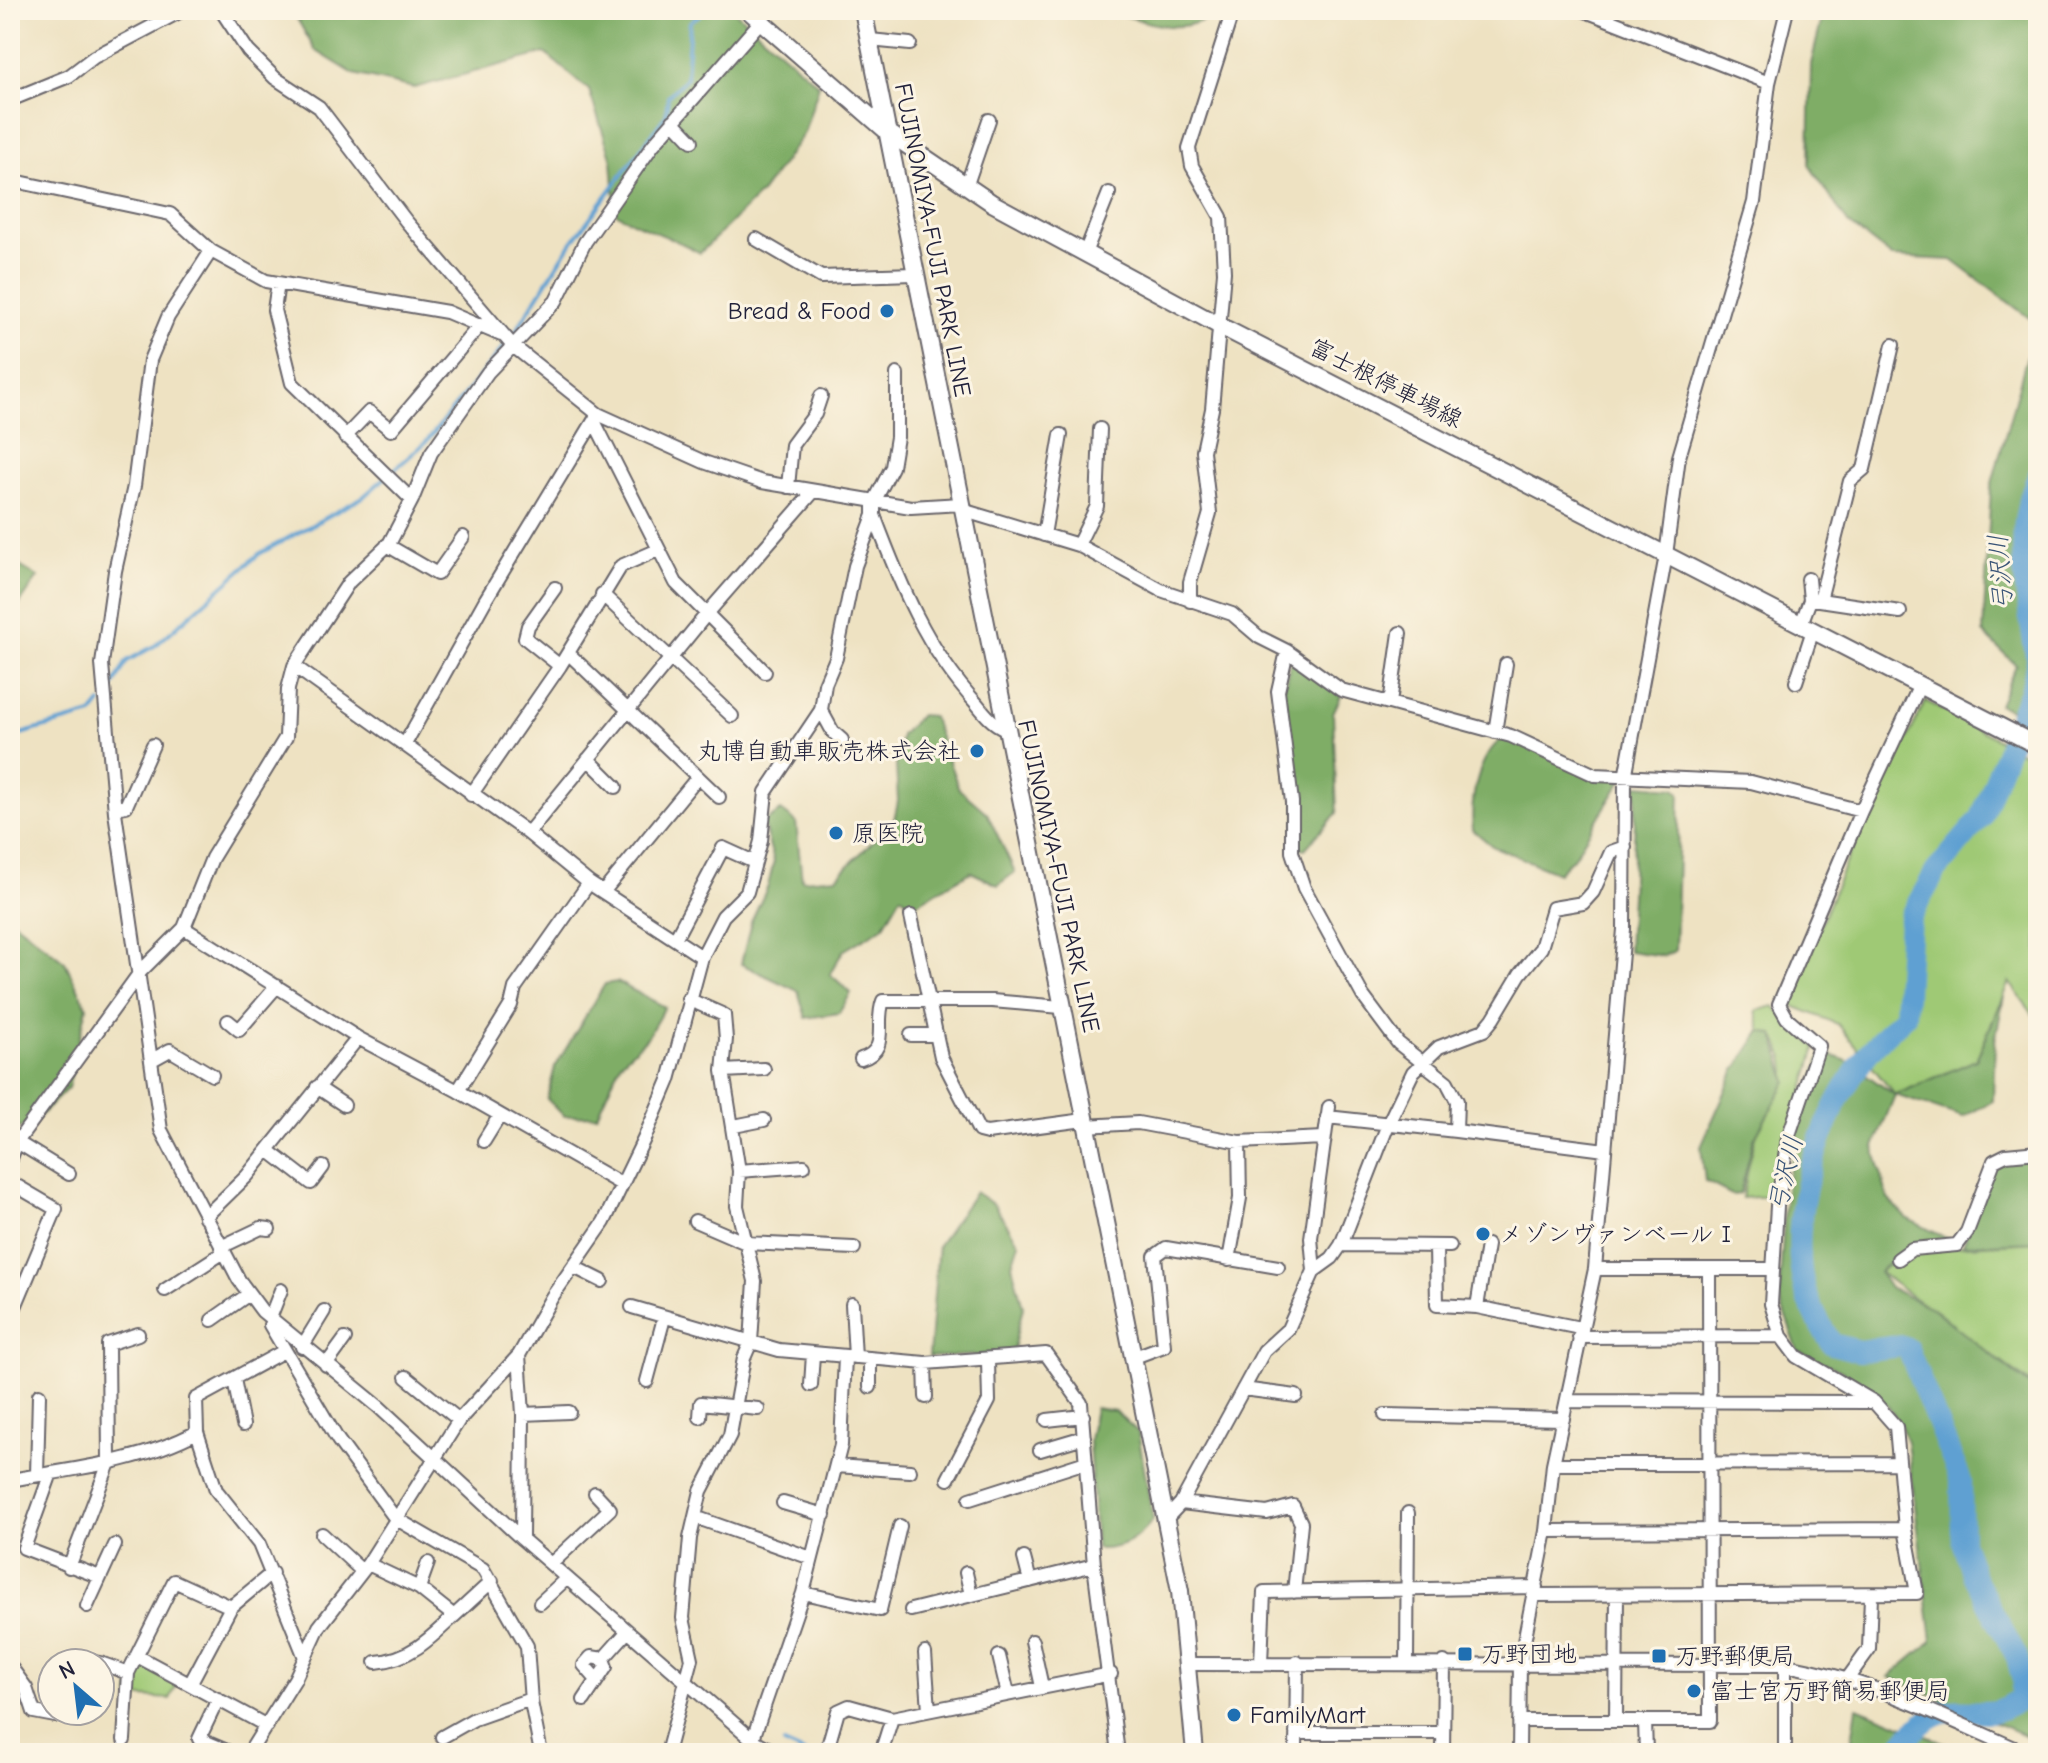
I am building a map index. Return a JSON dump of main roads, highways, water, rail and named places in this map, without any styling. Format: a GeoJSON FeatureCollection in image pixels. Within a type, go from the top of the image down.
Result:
{"type":"FeatureCollection","features":[{"type":"Feature","properties":{"kind":"main road","name":"FUJINOMIYA-FUJI PARK LINE"},"geometry":{"type":"LineString","coordinates":[[863,10],[1004,728],[1165,1520],[1189,1664],[1195,1753]]}},
{"type":"Feature","properties":{"kind":"main road","name":"富士根停車場線"},"geometry":{"type":"LineString","coordinates":[[754,16],[889,133],[966,187],[1218,325],[2036,744]]}},
{"type":"Feature","properties":{"kind":"waterway"},"geometry":{"type":"LineString","coordinates":[[109,694],[127,661],[156,645],[259,554],[363,497],[426,442],[514,334],[570,245],[666,115],[668,96],[686,78],[690,22],[706,10]]}},
{"type":"Feature","properties":{"kind":"waterway","name":"弓沢川"},"geometry":{"type":"LineString","coordinates":[[1896,1753],[1933,1716],[1961,1710],[1991,1712],[2021,1699],[2023,1681],[2017,1657],[1973,1575],[1962,1541],[1961,1481],[1908,1349],[1900,1346],[1859,1351],[1832,1344],[1805,1290],[1799,1242],[1801,1214],[1814,1157],[1837,1103],[1866,1056],[1905,1016],[1910,917],[1936,871],[1981,818],[2033,683],[2037,663],[2026,593],[2023,545],[2030,499],[2038,477]]}},
{"type":"Feature","properties":{"kind":"waterway"},"geometry":{"type":"LineString","coordinates":[[10,737],[92,714],[101,703]]}},
{"type":"Feature","properties":{"kind":"waterway"},"geometry":{"type":"LineString","coordinates":[[784,1744],[804,1753]]}},
{"type":"Feature","properties":{"kind":"place","name":"Bread & Food"},"geometry":{"type":"Point","coordinates":[887,311]}},
{"type":"Feature","properties":{"kind":"place","name":"丸博自動車販売株式会社"},"geometry":{"type":"Point","coordinates":[977,751]}},
{"type":"Feature","properties":{"kind":"place","name":"原医院"},"geometry":{"type":"Point","coordinates":[836,833]}},
{"type":"Feature","properties":{"kind":"place","name":"メゾンヴァンベール I"},"geometry":{"type":"Point","coordinates":[1483,1234]}},
{"type":"Feature","properties":{"kind":"place","name":"万野団地"},"geometry":{"type":"Point","coordinates":[1465,1654]}},
{"type":"Feature","properties":{"kind":"place","name":"万野郵便局"},"geometry":{"type":"Point","coordinates":[1659,1656]}},
{"type":"Feature","properties":{"kind":"place","name":"富士宮万野簡易郵便局"},"geometry":{"type":"Point","coordinates":[1694,1691]}},
{"type":"Feature","properties":{"kind":"place","name":"FamilyMart"},"geometry":{"type":"Point","coordinates":[1234,1715]}}]}
